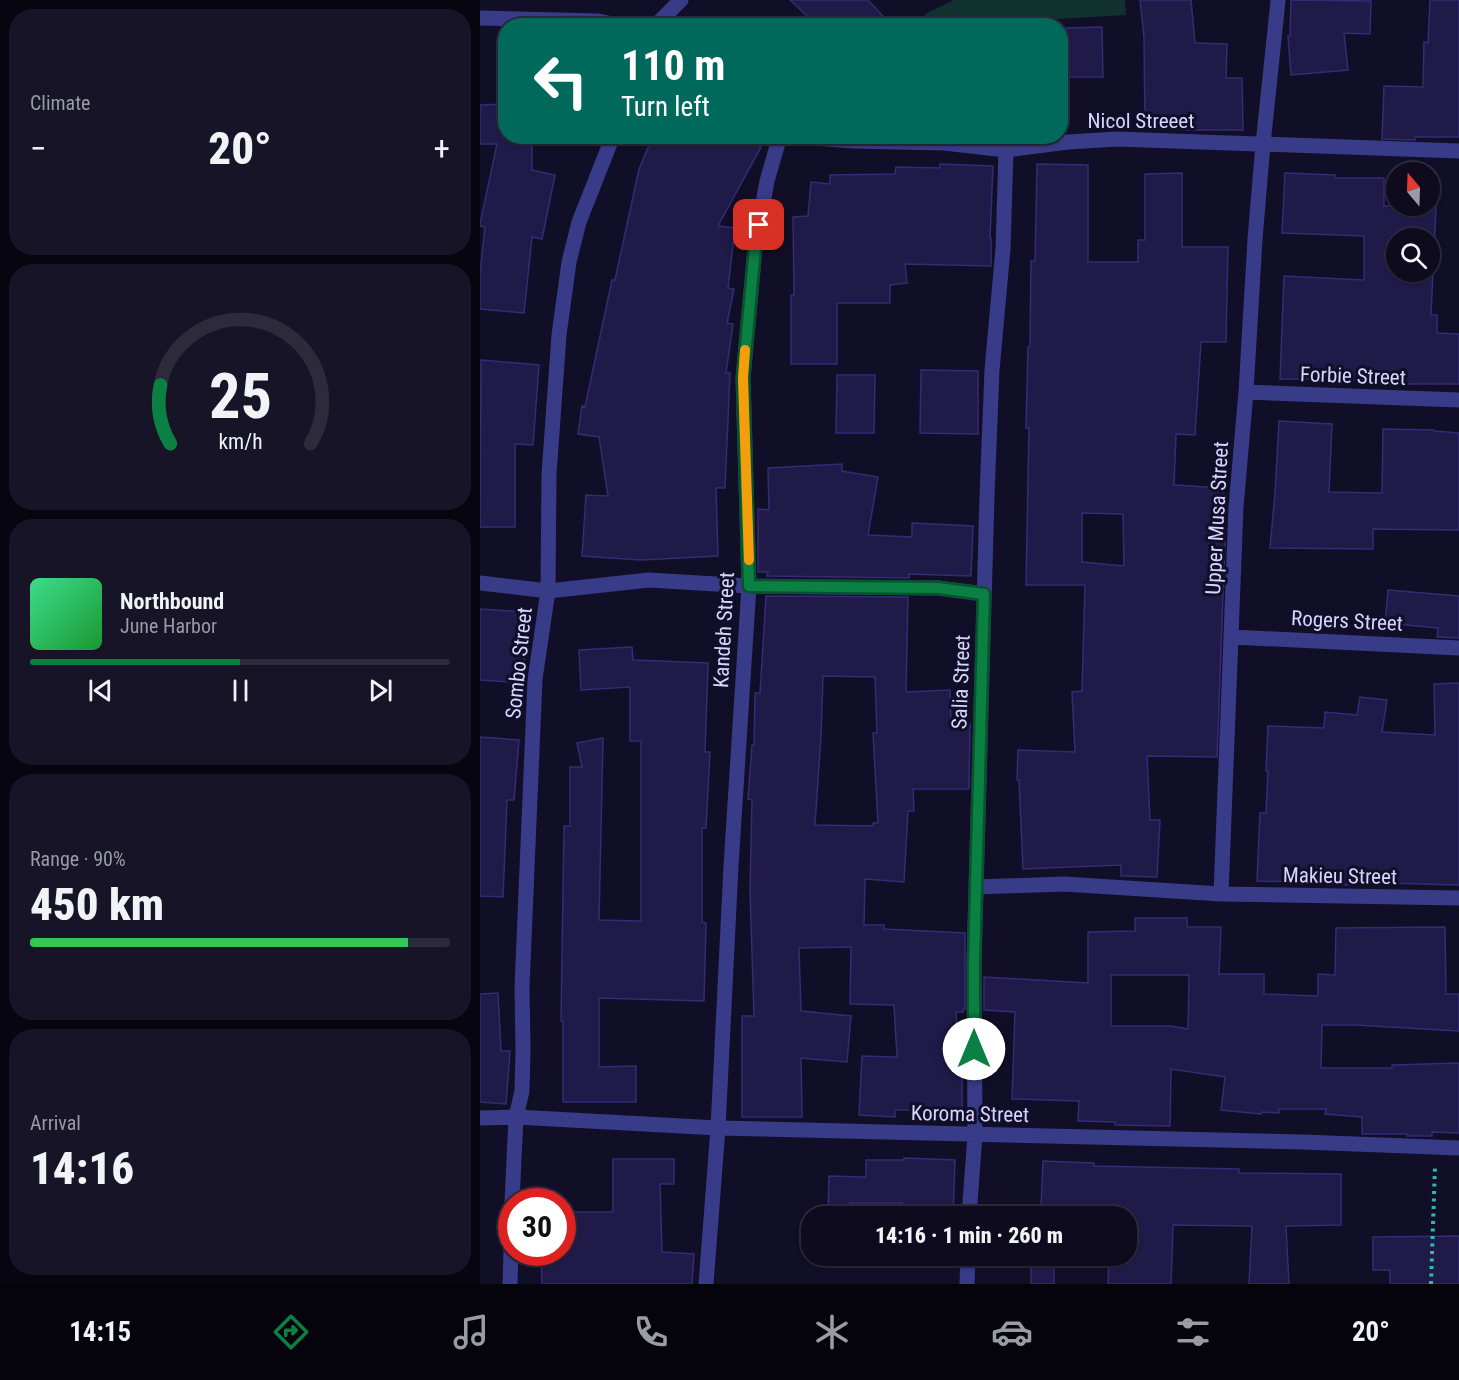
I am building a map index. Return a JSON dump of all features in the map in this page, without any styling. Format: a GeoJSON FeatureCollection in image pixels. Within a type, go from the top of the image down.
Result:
{"type":"FeatureCollection","features":[{"type":"Feature","properties":{"kind":"street"},"geometry":{"type":"LineString","coordinates":[[663,18],[681,0]]}},
{"type":"Feature","properties":{"kind":"street","name":"Upper Musa Street"},"geometry":{"type":"LineString","coordinates":[[1221,894],[1236,507],[1246,392],[1255,239],[1278,2]]}},
{"type":"Feature","properties":{"kind":"street"},"geometry":{"type":"LineString","coordinates":[[480,18],[498,18]]}},
{"type":"Feature","properties":{"kind":"street","name":"Nicol Streeet"},"geometry":{"type":"LineString","coordinates":[[1068,142],[1117,140],[1459,151]]}},
{"type":"Feature","properties":{"kind":"street","name":"Sombo Street"},"geometry":{"type":"LineString","coordinates":[[513,1188],[516,1118],[522,1090],[524,1049],[522,987],[535,680],[548,591],[549,474],[559,335],[568,273],[579,222],[610,144]]}},
{"type":"Feature","properties":{"kind":"street","name":"Kandeh Street"},"geometry":{"type":"LineString","coordinates":[[706,1284],[718,1128],[731,866],[749,586],[743,378],[755,248],[767,181],[778,144]]}},
{"type":"Feature","properties":{"kind":"street","name":"Nicol Streeet"},"geometry":{"type":"LineString","coordinates":[[960,144],[1006,150],[1052,144]]}},
{"type":"Feature","properties":{"kind":"street","name":"Salia Street"},"geometry":{"type":"LineString","coordinates":[[970,1206],[975,1135],[974,962],[984,594],[992,370],[1003,249],[1006,150]]}},
{"type":"Feature","properties":{"kind":"street","name":"Forbie Street"},"geometry":{"type":"LineString","coordinates":[[1246,392],[1459,400]]}},
{"type":"Feature","properties":{"kind":"street"},"geometry":{"type":"LineString","coordinates":[[480,583],[548,591],[649,580],[749,586],[938,588],[984,594]]}},
{"type":"Feature","properties":{"kind":"street","name":"Rogers Street"},"geometry":{"type":"LineString","coordinates":[[1232,636],[1459,648]]}},
{"type":"Feature","properties":{"kind":"street","name":"Makieu Street"},"geometry":{"type":"LineString","coordinates":[[976,887],[1064,884],[1221,894],[1459,898]]}},
{"type":"Feature","properties":{"kind":"street","name":"Koroma Street"},"geometry":{"type":"LineString","coordinates":[[480,1118],[718,1128],[1459,1148]]}},
{"type":"Feature","properties":{"kind":"street"},"geometry":{"type":"LineString","coordinates":[[510,1284],[511,1266]]}},
{"type":"Feature","properties":{"kind":"street"},"geometry":{"type":"LineString","coordinates":[[967,1284],[968,1266]]}},
{"type":"Feature","properties":{"kind":"path"},"geometry":{"type":"LineString","coordinates":[[1431,1284],[1435,1147]]}},
{"type":"Feature","properties":{"kind":"green space"},"geometry":{"type":"Polygon","coordinates":[[[954,0],[1125,0],[1126,15],[1068,18],[925,18],[925,14],[954,0]]]}},
{"type":"Feature","properties":{"kind":"building"},"geometry":{"type":"Polygon","coordinates":[[[790,0],[868,0],[885,18],[809,18],[790,0]]]}},
{"type":"Feature","properties":{"kind":"building"},"geometry":{"type":"Polygon","coordinates":[[[1140,0],[1191,0],[1195,43],[1227,44],[1226,78],[1242,78],[1243,130],[1186,130],[1145,125],[1144,37],[1140,0]]]}},
{"type":"Feature","properties":{"kind":"building"},"geometry":{"type":"Polygon","coordinates":[[[1291,0],[1371,1],[1370,34],[1344,33],[1348,70],[1291,75],[1288,36],[1290,36],[1291,0]]]}},
{"type":"Feature","properties":{"kind":"building"},"geometry":{"type":"Polygon","coordinates":[[[1430,0],[1459,0],[1459,137],[1415,137],[1415,140],[1382,139],[1384,86],[1423,87],[1424,42],[1428,43],[1430,0]]]}},
{"type":"Feature","properties":{"kind":"building"},"geometry":{"type":"Polygon","coordinates":[[[1102,27],[1103,77],[1068,77],[1068,28],[1102,27]]]}},
{"type":"Feature","properties":{"kind":"building"},"geometry":{"type":"Polygon","coordinates":[[[498,104],[498,144],[532,144],[532,170],[555,175],[542,239],[532,237],[524,313],[480,309],[480,274],[485,227],[480,224],[497,144],[480,144],[480,105],[498,104]]]}},
{"type":"Feature","properties":{"kind":"building"},"geometry":{"type":"Polygon","coordinates":[[[650,144],[756,144],[761,147],[718,226],[735,228],[728,288],[734,289],[727,323],[733,324],[726,373],[730,373],[725,488],[716,488],[718,556],[641,560],[582,556],[586,495],[608,496],[599,437],[578,434],[582,406],[585,407],[639,169],[650,144]]]}},
{"type":"Feature","properties":{"kind":"building"},"geometry":{"type":"Polygon","coordinates":[[[940,164],[993,166],[991,266],[905,264],[907,283],[890,285],[890,303],[837,303],[837,364],[791,364],[791,295],[794,295],[793,217],[808,216],[811,182],[830,184],[830,175],[895,174],[896,167],[940,168],[940,164]]]}},
{"type":"Feature","properties":{"kind":"building"},"geometry":{"type":"Polygon","coordinates":[[[1037,164],[1088,165],[1088,262],[1138,262],[1138,240],[1145,240],[1145,174],[1182,173],[1182,247],[1228,247],[1226,342],[1201,342],[1195,435],[1176,434],[1174,485],[1224,488],[1221,541],[1225,541],[1217,757],[1147,756],[1150,820],[1160,820],[1157,877],[1121,876],[1121,865],[1023,869],[1019,780],[1017,780],[1018,750],[1075,752],[1072,692],[1082,691],[1085,585],[1026,585],[1028,347],[1030,347],[1031,261],[1035,261],[1037,164]],[[1082,513],[1082,562],[1124,566],[1123,514],[1082,513]]]}},
{"type":"Feature","properties":{"kind":"building"},"geometry":{"type":"Polygon","coordinates":[[[1285,173],[1335,175],[1335,178],[1384,178],[1386,216],[1436,216],[1435,228],[1386,228],[1386,282],[1433,282],[1431,315],[1437,315],[1437,333],[1459,334],[1459,384],[1379,384],[1379,380],[1280,379],[1284,276],[1364,280],[1364,236],[1282,233],[1285,173]]]}},
{"type":"Feature","properties":{"kind":"building"},"geometry":{"type":"Polygon","coordinates":[[[481,360],[539,365],[533,445],[515,444],[515,527],[480,527],[481,360]]]}},
{"type":"Feature","properties":{"kind":"building"},"geometry":{"type":"Polygon","coordinates":[[[921,370],[978,371],[978,434],[920,433],[921,370]]]}},
{"type":"Feature","properties":{"kind":"building"},"geometry":{"type":"Polygon","coordinates":[[[837,375],[875,375],[874,433],[836,433],[837,375]]]}},
{"type":"Feature","properties":{"kind":"building"},"geometry":{"type":"Polygon","coordinates":[[[1279,421],[1332,424],[1329,492],[1382,493],[1383,429],[1459,433],[1459,530],[1373,529],[1373,549],[1270,548],[1279,421]]]}},
{"type":"Feature","properties":{"kind":"building"},"geometry":{"type":"Polygon","coordinates":[[[842,464],[842,471],[878,477],[868,535],[912,537],[912,523],[973,526],[971,576],[909,574],[909,578],[767,576],[768,572],[758,572],[758,509],[769,510],[768,468],[842,464]]]}},
{"type":"Feature","properties":{"kind":"building"},"geometry":{"type":"Polygon","coordinates":[[[1388,590],[1459,596],[1459,638],[1437,637],[1438,628],[1385,623],[1388,590]]]}},
{"type":"Feature","properties":{"kind":"building"},"geometry":{"type":"Polygon","coordinates":[[[766,596],[908,597],[906,692],[950,690],[951,724],[970,724],[969,789],[913,789],[914,811],[908,811],[904,882],[865,879],[864,925],[884,925],[884,929],[965,933],[965,1009],[963,1012],[956,1012],[959,1063],[962,1063],[962,1110],[895,1110],[895,1117],[859,1115],[862,1056],[897,1057],[894,1005],[850,1004],[851,947],[799,948],[801,1011],[851,1016],[847,1062],[801,1058],[802,1117],[742,1117],[742,1016],[754,1016],[750,890],[752,800],[748,799],[752,745],[754,745],[755,693],[760,693],[766,596]],[[823,676],[815,825],[873,826],[873,823],[878,823],[873,733],[877,733],[875,677],[823,676]]]}},
{"type":"Feature","properties":{"kind":"building"},"geometry":{"type":"Polygon","coordinates":[[[480,609],[527,612],[523,683],[480,680],[480,609]]]}},
{"type":"Feature","properties":{"kind":"building"},"geometry":{"type":"Polygon","coordinates":[[[632,647],[633,660],[708,663],[705,752],[710,752],[706,828],[702,828],[702,922],[706,923],[704,1001],[599,998],[599,1067],[636,1066],[636,1102],[563,1102],[563,1021],[561,1021],[564,826],[570,826],[570,767],[582,767],[577,743],[603,738],[599,920],[641,921],[641,741],[630,741],[630,687],[581,690],[579,650],[632,647]]]}},
{"type":"Feature","properties":{"kind":"building"},"geometry":{"type":"Polygon","coordinates":[[[1459,683],[1459,885],[1348,882],[1348,885],[1257,881],[1260,813],[1266,813],[1268,726],[1324,728],[1325,712],[1357,715],[1360,697],[1387,700],[1382,732],[1435,735],[1434,684],[1459,683]]]}},
{"type":"Feature","properties":{"kind":"building"},"geometry":{"type":"Polygon","coordinates":[[[480,737],[519,740],[514,800],[507,800],[503,897],[480,896],[480,737]]]}},
{"type":"Feature","properties":{"kind":"building"},"geometry":{"type":"Polygon","coordinates":[[[1135,918],[1187,918],[1187,927],[1221,927],[1219,974],[1264,974],[1264,994],[1318,996],[1318,974],[1335,975],[1336,928],[1445,927],[1446,994],[1459,994],[1459,1031],[1322,1025],[1321,1068],[1392,1068],[1392,1065],[1459,1063],[1459,1133],[1432,1132],[1432,1136],[1362,1134],[1362,1117],[1325,1114],[1326,1109],[1279,1109],[1279,1113],[1262,1112],[1261,1114],[1221,1110],[1225,1077],[1171,1069],[1170,1126],[1115,1125],[1115,1122],[1078,1121],[1079,1101],[1012,1099],[1015,1012],[984,1010],[984,977],[1088,983],[1088,932],[1135,931],[1135,918]],[[1111,975],[1111,1026],[1171,1026],[1188,1029],[1189,975],[1111,975]]]}},
{"type":"Feature","properties":{"kind":"building"},"geometry":{"type":"Polygon","coordinates":[[[498,993],[501,1051],[510,1051],[506,1104],[480,1102],[480,994],[498,993]]]}},
{"type":"Feature","properties":{"kind":"building"},"geometry":{"type":"Polygon","coordinates":[[[904,1158],[955,1160],[953,1206],[850,1203],[850,1206],[828,1206],[829,1176],[866,1177],[866,1160],[904,1160],[904,1158]]]}},
{"type":"Feature","properties":{"kind":"building"},"geometry":{"type":"Polygon","coordinates":[[[613,1159],[674,1159],[674,1184],[660,1184],[662,1252],[694,1254],[692,1284],[542,1284],[541,1266],[576,1266],[576,1212],[613,1212],[613,1159]]]}},
{"type":"Feature","properties":{"kind":"building"},"geometry":{"type":"Polygon","coordinates":[[[1043,1161],[1094,1163],[1094,1166],[1239,1169],[1239,1173],[1341,1174],[1341,1225],[1286,1226],[1289,1284],[1249,1284],[1252,1226],[1173,1225],[1171,1284],[1108,1284],[1109,1266],[1137,1266],[1137,1206],[1041,1206],[1043,1161]]]}},
{"type":"Feature","properties":{"kind":"building"},"geometry":{"type":"Polygon","coordinates":[[[1459,1236],[1459,1284],[1390,1284],[1390,1270],[1373,1270],[1373,1237],[1459,1236]]]}},
{"type":"Feature","properties":{"kind":"building"},"geometry":{"type":"Polygon","coordinates":[[[1031,1266],[1054,1266],[1054,1284],[1031,1284],[1031,1266]]]}},
{"type":"Feature","properties":{"kind":"slow traffic"},"geometry":{"type":"LineString","coordinates":[[745,350],[743,378],[749,560]]}},
{"type":"Feature","properties":{"kind":"route"},"geometry":{"type":"LineString","coordinates":[[759,225],[743,378],[749,586],[938,588],[984,594],[974,962],[974,1049]]}}]}
